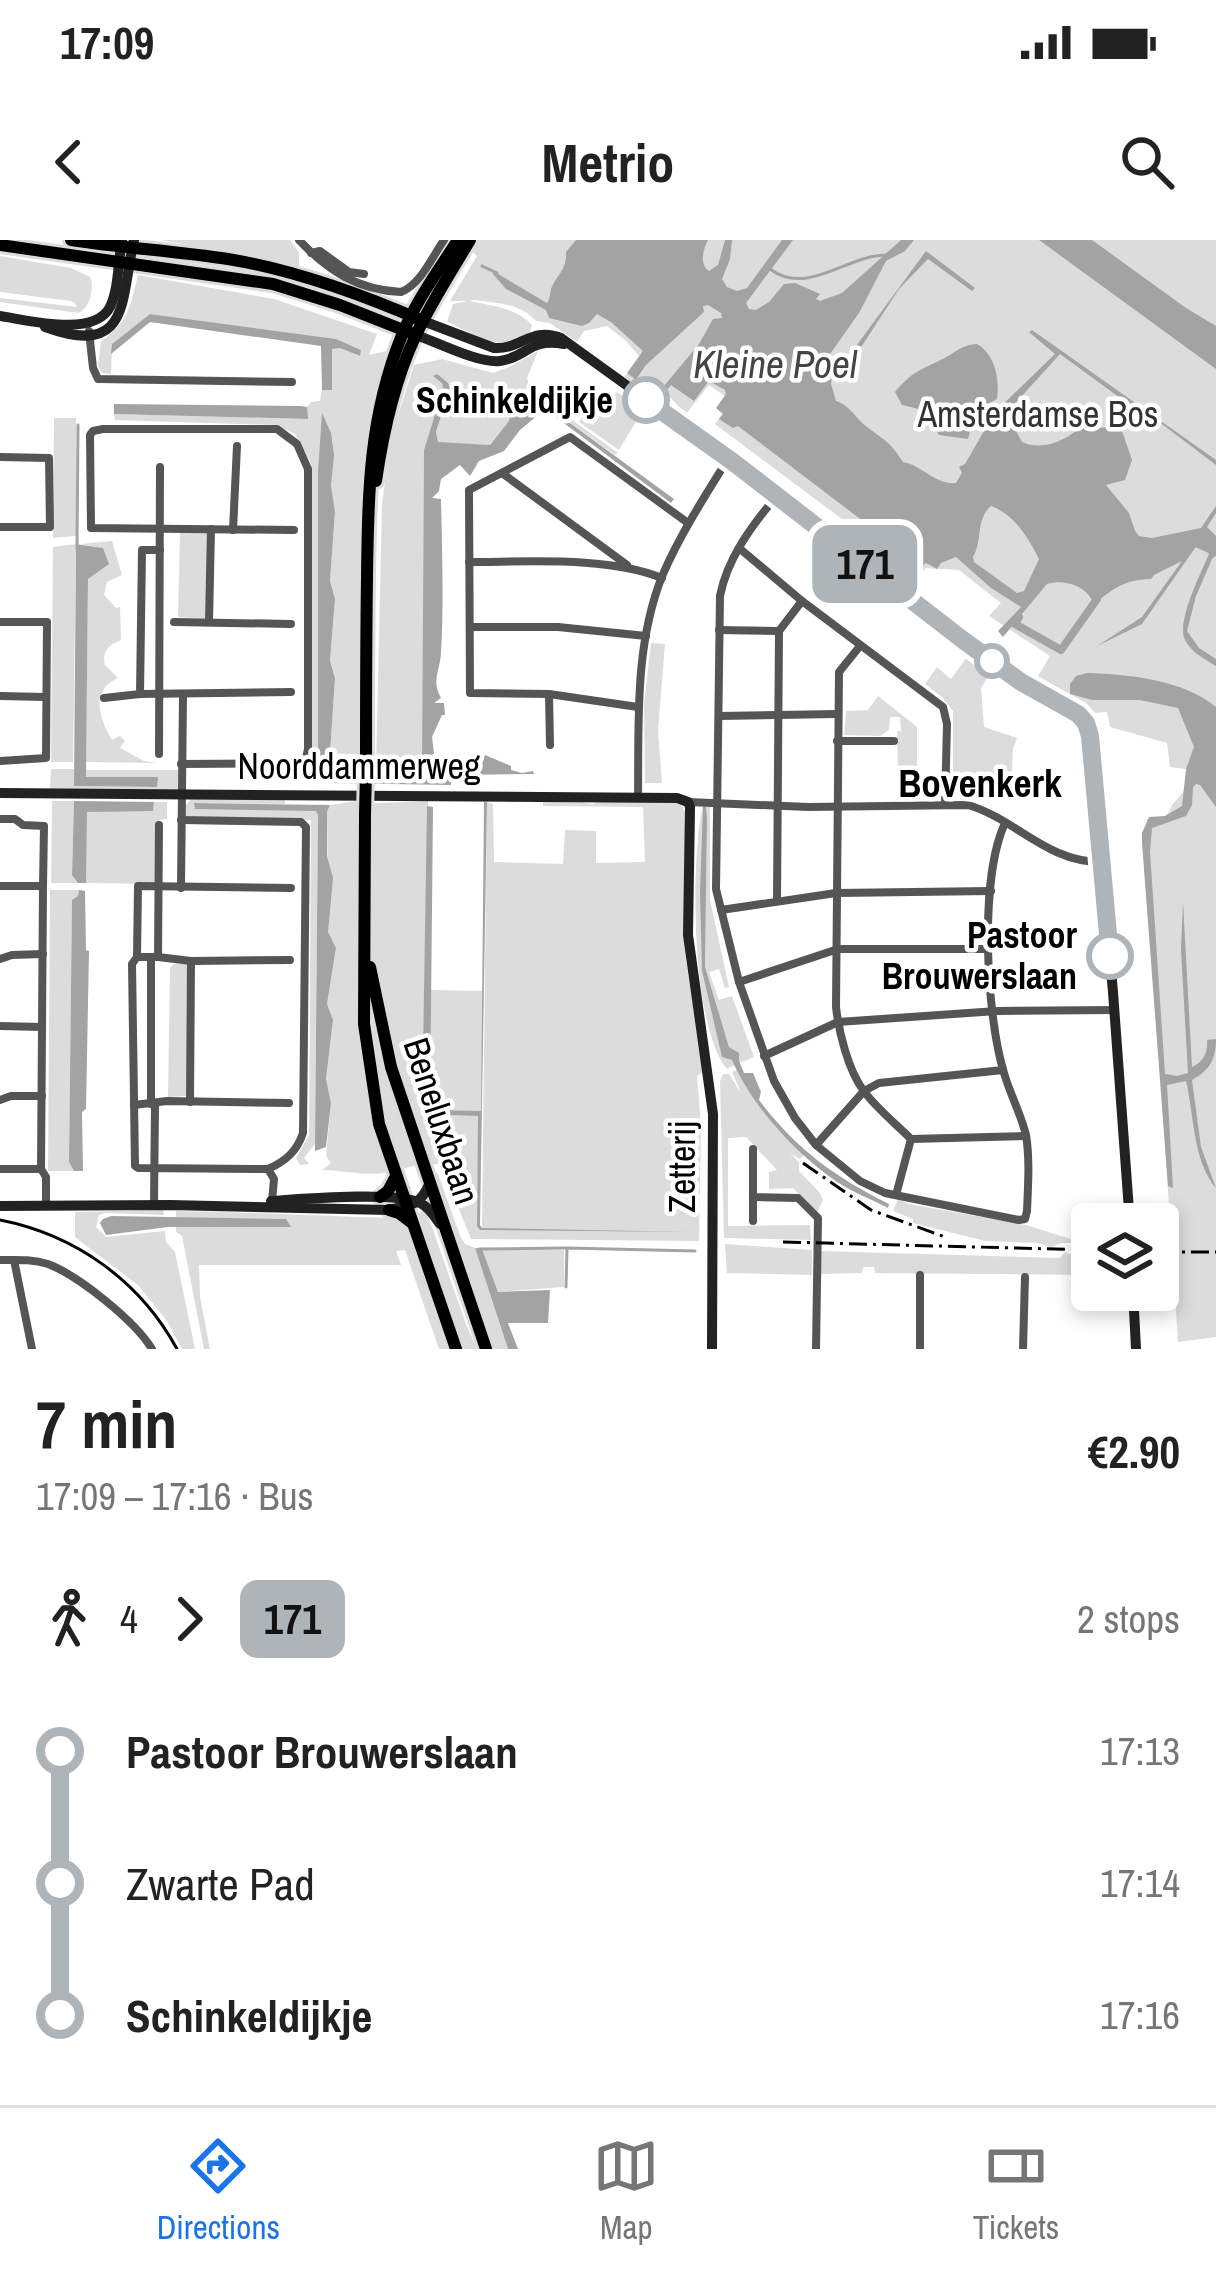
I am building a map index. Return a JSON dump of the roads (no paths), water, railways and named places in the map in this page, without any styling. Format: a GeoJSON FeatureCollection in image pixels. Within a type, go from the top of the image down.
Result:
{"type":"FeatureCollection","features":[{"type":"Feature","properties":{"kind":"main road"},"geometry":{"type":"LineString","coordinates":[[71,240],[272,284],[410,332]]}},
{"type":"Feature","properties":{"kind":"main road"},"geometry":{"type":"LineString","coordinates":[[417,318],[458,240]]}},
{"type":"Feature","properties":{"kind":"main road"},"geometry":{"type":"LineString","coordinates":[[417,318],[470,240]]}},
{"type":"Feature","properties":{"kind":"main road"},"geometry":{"type":"LineString","coordinates":[[0,244],[226,259],[275,268],[417,318]]}},
{"type":"Feature","properties":{"kind":"main road","name":"Beneluxbaan"},"geometry":{"type":"LineString","coordinates":[[417,318],[378,412],[368,484],[364,1024],[379,1124],[410,1203],[456,1349]]}},
{"type":"Feature","properties":{"kind":"main road","name":"Beneluxbaan"},"geometry":{"type":"LineString","coordinates":[[364,906],[381,1028],[486,1349]]}},
{"type":"Feature","properties":{"kind":"main road"},"geometry":{"type":"LineString","coordinates":[[396,1176],[384,1204],[413,1224]]}},
{"type":"Feature","properties":{"kind":"street"},"geometry":{"type":"LineString","coordinates":[[298,240],[333,273],[389,292],[410,289],[444,240]]}},
{"type":"Feature","properties":{"kind":"street"},"geometry":{"type":"LineString","coordinates":[[0,316],[53,330],[102,333],[118,318],[126,250]]}},
{"type":"Feature","properties":{"kind":"street"},"geometry":{"type":"LineString","coordinates":[[311,253],[320,251],[349,272],[364,274]]}},
{"type":"Feature","properties":{"kind":"street"},"geometry":{"type":"LineString","coordinates":[[417,318],[494,349],[544,333],[561,338],[963,640],[1086,723],[1102,862],[1128,1203]]}},
{"type":"Feature","properties":{"kind":"street"},"geometry":{"type":"LineString","coordinates":[[89,330],[98,379],[292,382]]}},
{"type":"Feature","properties":{"kind":"street"},"geometry":{"type":"LineString","coordinates":[[410,332],[499,362],[539,342],[567,345]]}},
{"type":"Feature","properties":{"kind":"street"},"geometry":{"type":"LineString","coordinates":[[182,764],[305,763],[308,749],[299,692],[300,530],[308,469],[297,444],[277,430],[238,438],[103,429],[90,435],[91,528],[300,530]]}},
{"type":"Feature","properties":{"kind":"street"},"geometry":{"type":"LineString","coordinates":[[638,707],[549,694],[470,693],[469,490],[570,437],[688,523]]}},
{"type":"Feature","properties":{"kind":"street"},"geometry":{"type":"LineString","coordinates":[[233,530],[238,438]]}},
{"type":"Feature","properties":{"kind":"street"},"geometry":{"type":"LineString","coordinates":[[0,457],[50,458],[50,527],[0,527]]}},
{"type":"Feature","properties":{"kind":"street"},"geometry":{"type":"LineString","coordinates":[[638,798],[638,707],[646,636],[662,578],[688,523],[728,459]]}},
{"type":"Feature","properties":{"kind":"street"},"geometry":{"type":"LineString","coordinates":[[159,754],[160,467]]}},
{"type":"Feature","properties":{"kind":"street"},"geometry":{"type":"LineString","coordinates":[[502,473],[628,566]]}},
{"type":"Feature","properties":{"kind":"street"},"geometry":{"type":"LineString","coordinates":[[776,496],[723,577],[719,630],[716,889],[764,1056],[784,1101],[806,1132],[848,1172],[896,1195],[1025,1219],[1026,1136],[1003,1070],[990,1012],[992,892],[997,840],[1005,823]]}},
{"type":"Feature","properties":{"kind":"street"},"geometry":{"type":"LineString","coordinates":[[208,622],[211,530]]}},
{"type":"Feature","properties":{"kind":"street"},"geometry":{"type":"LineString","coordinates":[[739,548],[943,707],[947,724],[945,805]]}},
{"type":"Feature","properties":{"kind":"street"},"geometry":{"type":"LineString","coordinates":[[140,694],[142,550],[160,550]]}},
{"type":"Feature","properties":{"kind":"street"},"geometry":{"type":"LineString","coordinates":[[469,562],[628,566],[662,578]]}},
{"type":"Feature","properties":{"kind":"street"},"geometry":{"type":"LineString","coordinates":[[777,901],[778,631],[802,601]]}},
{"type":"Feature","properties":{"kind":"street"},"geometry":{"type":"LineString","coordinates":[[0,622],[47,622],[46,758],[0,761]]}},
{"type":"Feature","properties":{"kind":"street"},"geometry":{"type":"LineString","coordinates":[[174,622],[300,624]]}},
{"type":"Feature","properties":{"kind":"street"},"geometry":{"type":"LineString","coordinates":[[470,627],[554,627],[646,636]]}},
{"type":"Feature","properties":{"kind":"street"},"geometry":{"type":"LineString","coordinates":[[719,630],[778,631]]}},
{"type":"Feature","properties":{"kind":"street"},"geometry":{"type":"LineString","coordinates":[[860,646],[839,672],[837,714],[838,1022],[856,1077],[911,1138],[1026,1136]]}},
{"type":"Feature","properties":{"kind":"street"},"geometry":{"type":"LineString","coordinates":[[104,698],[299,692]]}},
{"type":"Feature","properties":{"kind":"street"},"geometry":{"type":"LineString","coordinates":[[154,1205],[154,957],[182,820],[183,694]]}},
{"type":"Feature","properties":{"kind":"street"},"geometry":{"type":"LineString","coordinates":[[549,694],[550,746]]}},
{"type":"Feature","properties":{"kind":"street"},"geometry":{"type":"LineString","coordinates":[[0,696],[46,697]]}},
{"type":"Feature","properties":{"kind":"street"},"geometry":{"type":"LineString","coordinates":[[719,716],[837,714]]}},
{"type":"Feature","properties":{"kind":"street"},"geometry":{"type":"LineString","coordinates":[[837,741],[894,741]]}},
{"type":"Feature","properties":{"kind":"street","name":"Noorddammerweg"},"geometry":{"type":"LineString","coordinates":[[0,793],[677,798],[689,805],[837,805]]}},
{"type":"Feature","properties":{"kind":"street","name":"Zetterij"},"geometry":{"type":"LineString","coordinates":[[689,805],[688,935],[712,1114],[711,1349]]}},
{"type":"Feature","properties":{"kind":"street"},"geometry":{"type":"LineString","coordinates":[[837,805],[968,806],[992,812],[1078,862],[1102,862]]}},
{"type":"Feature","properties":{"kind":"street"},"geometry":{"type":"LineString","coordinates":[[0,819],[44,826],[41,1169],[46,1177],[46,1206]]}},
{"type":"Feature","properties":{"kind":"street","name":"Noorddammerweg"},"geometry":{"type":"LineString","coordinates":[[182,820],[301,822],[305,827],[296,889]]}},
{"type":"Feature","properties":{"kind":"street"},"geometry":{"type":"LineString","coordinates":[[159,825],[170,887]]}},
{"type":"Feature","properties":{"kind":"street"},"geometry":{"type":"LineString","coordinates":[[0,886],[43,886]]}},
{"type":"Feature","properties":{"kind":"street"},"geometry":{"type":"LineString","coordinates":[[139,886],[170,887],[296,889],[295,1103],[303,1133],[280,1164],[268,1169],[135,1166],[132,964],[137,957],[139,886]]}},
{"type":"Feature","properties":{"kind":"street"},"geometry":{"type":"LineString","coordinates":[[721,910],[836,893],[992,892]]}},
{"type":"Feature","properties":{"kind":"street"},"geometry":{"type":"LineString","coordinates":[[739,982],[838,949],[988,950]]}},
{"type":"Feature","properties":{"kind":"street"},"geometry":{"type":"LineString","coordinates":[[0,959],[44,954]]}},
{"type":"Feature","properties":{"kind":"street"},"geometry":{"type":"LineString","coordinates":[[137,957],[296,960]]}},
{"type":"Feature","properties":{"kind":"street"},"geometry":{"type":"LineString","coordinates":[[190,1102],[191,961]]}},
{"type":"Feature","properties":{"kind":"street"},"geometry":{"type":"LineString","coordinates":[[764,1056],[838,1022],[1114,1010]]}},
{"type":"Feature","properties":{"kind":"street"},"geometry":{"type":"LineString","coordinates":[[0,1026],[42,1027]]}},
{"type":"Feature","properties":{"kind":"street"},"geometry":{"type":"LineString","coordinates":[[816,1145],[864,1091],[879,1083],[1003,1070]]}},
{"type":"Feature","properties":{"kind":"street"},"geometry":{"type":"LineString","coordinates":[[0,1100],[42,1096]]}},
{"type":"Feature","properties":{"kind":"street"},"geometry":{"type":"LineString","coordinates":[[134,1105],[295,1103]]}},
{"type":"Feature","properties":{"kind":"street"},"geometry":{"type":"LineString","coordinates":[[896,1195],[911,1138]]}},
{"type":"Feature","properties":{"kind":"street"},"geometry":{"type":"LineString","coordinates":[[753,1149],[753,1221]]}},
{"type":"Feature","properties":{"kind":"street"},"geometry":{"type":"LineString","coordinates":[[0,1169],[41,1169]]}},
{"type":"Feature","properties":{"kind":"street"},"geometry":{"type":"LineString","coordinates":[[268,1169],[274,1179],[272,1204]]}},
{"type":"Feature","properties":{"kind":"street"},"geometry":{"type":"LineString","coordinates":[[410,1203],[429,1185]]}},
{"type":"Feature","properties":{"kind":"street"},"geometry":{"type":"LineString","coordinates":[[753,1197],[798,1198],[818,1218],[816,1349]]}},
{"type":"Feature","properties":{"kind":"street"},"geometry":{"type":"LineString","coordinates":[[0,1206],[410,1203],[431,1211],[446,1233]]}},
{"type":"Feature","properties":{"kind":"street"},"geometry":{"type":"LineString","coordinates":[[0,1260],[32,1260],[68,1274],[139,1331],[152,1349]]}},
{"type":"Feature","properties":{"kind":"street"},"geometry":{"type":"LineString","coordinates":[[14,1260],[32,1349]]}},
{"type":"Feature","properties":{"kind":"street"},"geometry":{"type":"LineString","coordinates":[[920,1275],[920,1349]]}},
{"type":"Feature","properties":{"kind":"street"},"geometry":{"type":"LineString","coordinates":[[1024,1349],[1025,1277]]}},
{"type":"Feature","properties":{"kind":"street"},"geometry":{"type":"LineString","coordinates":[[1133,1311],[1136,1349]]}},
{"type":"Feature","properties":{"kind":"water","name":"Kleine Poel"},"geometry":{"type":"Polygon","coordinates":[[[576,240],[708,240],[703,261],[709,271],[718,265],[725,240],[732,240],[722,279],[737,291],[747,288],[782,240],[793,240],[746,303],[756,310],[784,284],[795,283],[820,294],[816,299],[820,301],[842,293],[901,240],[914,240],[886,261],[859,313],[830,354],[833,365],[848,357],[926,251],[975,288],[972,291],[928,259],[899,289],[854,358],[832,376],[836,401],[886,441],[903,462],[956,483],[962,473],[959,467],[995,412],[1055,354],[1029,332],[1032,330],[1216,460],[1216,465],[1060,354],[1002,418],[1030,445],[1056,442],[1085,422],[1122,431],[1132,460],[1125,480],[1106,485],[1129,513],[1139,536],[1152,538],[1201,528],[1216,506],[1207,527],[1216,536],[1216,555],[1196,596],[1187,631],[1199,648],[1216,659],[1216,666],[1191,648],[1183,632],[1209,554],[1205,545],[1195,548],[1142,624],[1097,646],[1142,617],[1182,561],[1151,579],[1123,584],[1086,610],[1092,600],[1084,590],[1066,583],[1047,584],[1003,637],[998,631],[1021,607],[956,557],[937,569],[926,563],[922,566],[738,426],[733,428],[719,419],[723,414],[716,408],[725,390],[709,381],[694,401],[671,385],[660,398],[627,373],[643,351],[611,322],[597,314],[582,326],[549,318],[546,310],[506,289],[492,273],[547,303],[566,252],[576,240]],[[708,305],[637,378],[659,392],[699,344],[713,319],[722,318],[708,305]],[[991,506],[983,518],[974,562],[1017,593],[1024,591],[1039,559],[1013,520],[991,506]]]}},
{"type":"Feature","properties":{"kind":"water"},"geometry":{"type":"Polygon","coordinates":[[[1039,240],[1092,240],[1216,326],[1216,369],[1039,240]]]}},
{"type":"Feature","properties":{"kind":"water"},"geometry":{"type":"Polygon","coordinates":[[[150,314],[336,339],[361,350],[360,356],[332,349],[332,390],[322,390],[321,346],[150,322],[111,354],[112,344],[150,314]]]}},
{"type":"Feature","properties":{"kind":"water"},"geometry":{"type":"Polygon","coordinates":[[[977,344],[995,368],[997,399],[975,412],[968,439],[939,435],[923,410],[902,405],[895,392],[920,370],[977,344]]]}},
{"type":"Feature","properties":{"kind":"water"},"geometry":{"type":"Polygon","coordinates":[[[437,374],[450,388],[436,432],[438,442],[490,445],[509,421],[512,400],[522,388],[674,499],[671,503],[545,409],[504,451],[479,461],[470,476],[460,465],[441,479],[432,498],[441,499],[442,576],[436,681],[441,698],[434,703],[444,703],[445,715],[432,737],[432,755],[445,770],[479,771],[485,755],[511,770],[534,774],[459,775],[451,777],[451,785],[327,783],[406,783],[422,776],[424,450],[443,388],[433,376],[437,374]]]}},
{"type":"Feature","properties":{"kind":"water"},"geometry":{"type":"Polygon","coordinates":[[[114,404],[301,406],[307,407],[308,419],[114,414],[114,404]]]}},
{"type":"Feature","properties":{"kind":"water"},"geometry":{"type":"Polygon","coordinates":[[[322,413],[334,455],[330,581],[335,599],[330,661],[335,678],[330,753],[315,774],[279,780],[274,775],[304,771],[318,761],[322,413]]]}},
{"type":"Feature","properties":{"kind":"water"},"geometry":{"type":"Polygon","coordinates":[[[76,544],[103,548],[109,564],[88,579],[86,777],[158,777],[157,787],[74,786],[76,544]]]}},
{"type":"Feature","properties":{"kind":"water"},"geometry":{"type":"Polygon","coordinates":[[[1087,673],[1172,685],[1216,707],[1216,807],[1196,784],[1186,816],[1152,828],[1150,852],[1165,1074],[1188,1073],[1183,902],[1192,1067],[1204,1056],[1207,1040],[1216,1039],[1211,1063],[1192,1080],[1201,1147],[1216,1188],[1199,1151],[1186,1081],[1167,1085],[1173,1188],[1168,1186],[1142,843],[1149,817],[1165,816],[1182,806],[1194,747],[1178,708],[1070,694],[1076,676],[1087,673]]]}},
{"type":"Feature","properties":{"kind":"water"},"geometry":{"type":"Polygon","coordinates":[[[74,801],[154,802],[153,811],[87,812],[86,883],[78,883],[72,875],[74,801]]]}},
{"type":"Feature","properties":{"kind":"water"},"geometry":{"type":"Polygon","coordinates":[[[484,802],[480,1225],[690,1232],[480,1230],[478,1116],[422,1114],[427,806],[433,807],[430,1110],[481,1111],[484,802]]]}},
{"type":"Feature","properties":{"kind":"water"},"geometry":{"type":"Polygon","coordinates":[[[194,803],[330,805],[327,856],[333,878],[328,932],[336,948],[327,1004],[333,1020],[326,1079],[331,1103],[326,1147],[315,1151],[318,815],[316,811],[195,809],[194,803]]]}},
{"type":"Feature","properties":{"kind":"water"},"geometry":{"type":"Polygon","coordinates":[[[703,807],[707,820],[705,967],[729,1047],[739,1053],[744,1073],[753,1073],[761,1092],[759,1100],[788,1133],[834,1172],[889,1204],[888,1208],[843,1186],[806,1157],[763,1111],[732,1060],[722,1057],[702,971],[703,807]]]}},
{"type":"Feature","properties":{"kind":"water"},"geometry":{"type":"Polygon","coordinates":[[[79,890],[85,891],[89,951],[83,1171],[74,1171],[69,1162],[72,900],[79,890]]]}},
{"type":"Feature","properties":{"kind":"water"},"geometry":{"type":"Polygon","coordinates":[[[111,1216],[286,1219],[291,1227],[168,1227],[106,1235],[100,1223],[111,1216]]]}},
{"type":"Feature","properties":{"kind":"water"},"geometry":{"type":"Polygon","coordinates":[[[475,1248],[482,1249],[498,1292],[550,1290],[548,1323],[508,1323],[518,1349],[508,1349],[475,1248]]]}},
{"type":"Feature","properties":{"kind":"waterway"},"geometry":{"type":"LineString","coordinates":[[770,269],[798,279],[886,255]]}},
{"type":"Feature","properties":{"kind":"waterway"},"geometry":{"type":"LineString","coordinates":[[482,266],[497,273]]}},
{"type":"Feature","properties":{"kind":"waterway"},"geometry":{"type":"LineString","coordinates":[[77,548],[78,425]]}},
{"type":"Feature","properties":{"kind":"waterway"},"geometry":{"type":"LineString","coordinates":[[1190,540],[1216,552]]}},
{"type":"Feature","properties":{"kind":"waterway"},"geometry":{"type":"LineString","coordinates":[[1019,617],[1015,624],[1061,650],[1097,599]]}},
{"type":"Feature","properties":{"kind":"waterway"},"geometry":{"type":"LineString","coordinates":[[479,1249],[565,1248]]}},
{"type":"Feature","properties":{"kind":"waterway"},"geometry":{"type":"LineString","coordinates":[[566,1287],[567,1248],[695,1251]]}},
{"type":"Feature","properties":{"kind":"tram line"},"geometry":{"type":"LineString","coordinates":[[0,1220],[55,1237],[103,1265],[144,1302],[177,1349]]}},
{"type":"Feature","properties":{"kind":"railway"},"geometry":{"type":"LineString","coordinates":[[803,1163],[871,1210],[945,1237]]}},
{"type":"Feature","properties":{"kind":"railway"},"geometry":{"type":"LineString","coordinates":[[783,1242],[1071,1249]]}},
{"type":"Feature","properties":{"kind":"railway"},"geometry":{"type":"LineString","coordinates":[[1179,1252],[1216,1252]]}},
{"type":"Feature","properties":{"kind":"place","name":"Schinkeldijkje"},"geometry":{"type":"Point","coordinates":[646,400]}},
{"type":"Feature","properties":{"kind":"place","name":"Pastoor Brouwerslaan"},"geometry":{"type":"Point","coordinates":[1110,956]}},
{"type":"Feature","properties":{"kind":"district","name":"Bovenkerk"},"geometry":{"type":"Point","coordinates":[980,783]}},
{"type":"Feature","properties":{"kind":"park label","name":"Amsterdamse Bos"},"geometry":{"type":"Point","coordinates":[1038,414]}}]}
